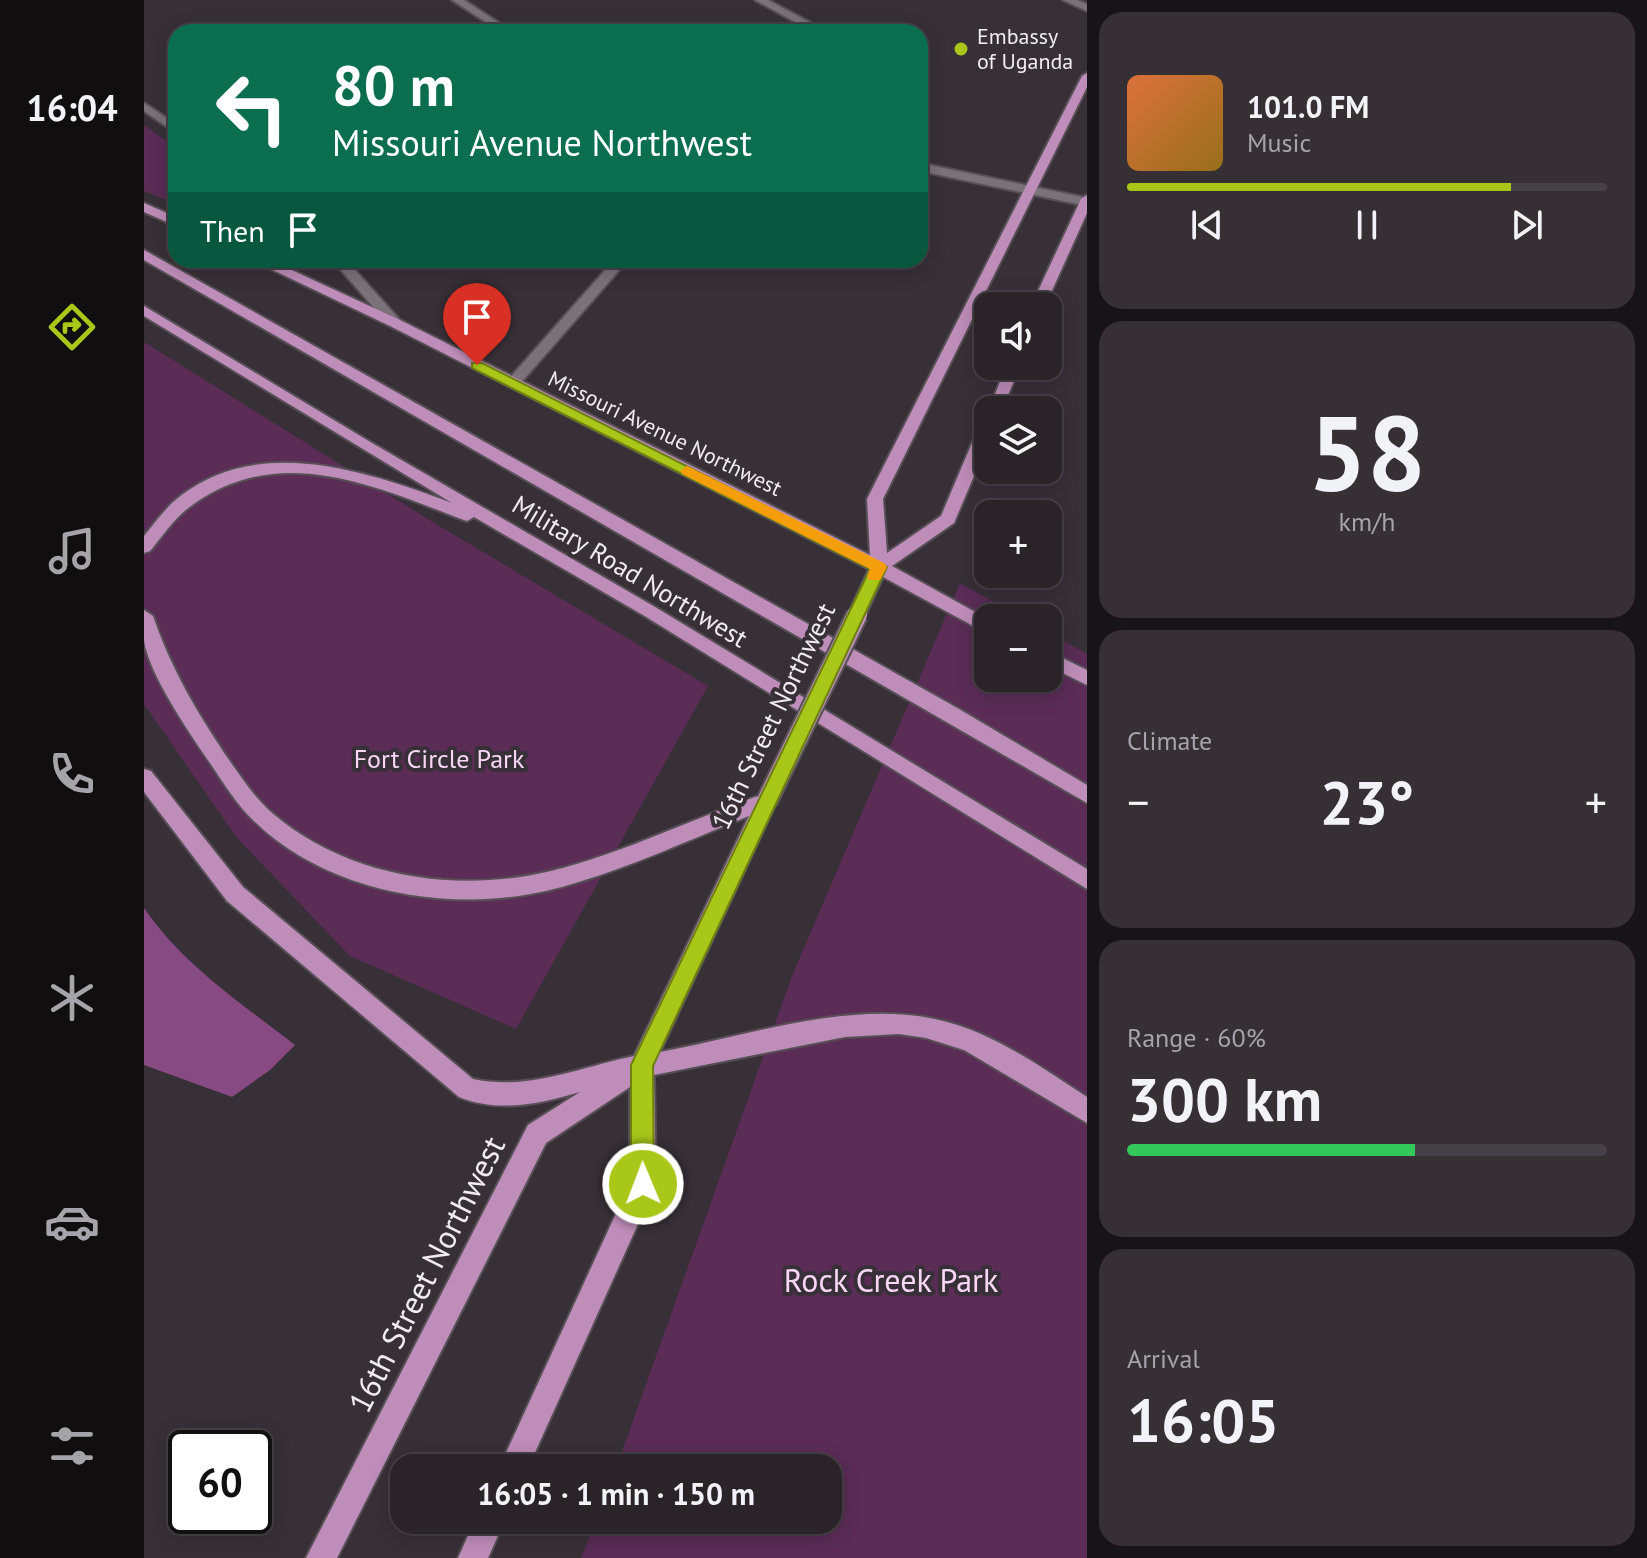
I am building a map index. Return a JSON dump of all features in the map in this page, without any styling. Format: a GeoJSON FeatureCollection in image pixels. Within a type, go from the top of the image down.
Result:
{"type":"FeatureCollection","features":[{"type":"Feature","properties":{"kind":"main road","name":"16th Street Northwest"},"geometry":{"type":"LineString","coordinates":[[519,1454],[643,1184],[642,1065],[879,567],[875,499],[1087,76]]}},
{"type":"Feature","properties":{"kind":"main road"},"geometry":{"type":"LineString","coordinates":[[1044,292],[1086,200]]}},
{"type":"Feature","properties":{"kind":"main road"},"geometry":{"type":"LineString","coordinates":[[144,207],[168,218]]}},
{"type":"Feature","properties":{"kind":"main road","name":"Military Road Northwest"},"geometry":{"type":"LineString","coordinates":[[144,254],[168,268]]}},
{"type":"Feature","properties":{"kind":"main road","name":"Military Road Northwest"},"geometry":{"type":"LineString","coordinates":[[169,268],[952,714],[1087,795]]}},
{"type":"Feature","properties":{"kind":"main road"},"geometry":{"type":"LineString","coordinates":[[276,268],[395,323]]}},
{"type":"Feature","properties":{"kind":"main road","name":"Military Road Northwest"},"geometry":{"type":"LineString","coordinates":[[144,310],[1087,880]]}},
{"type":"Feature","properties":{"kind":"main road","name":"Missouri Avenue Northwest"},"geometry":{"type":"LineString","coordinates":[[395,323],[879,567],[974,619]]}},
{"type":"Feature","properties":{"kind":"main road"},"geometry":{"type":"LineString","coordinates":[[879,567],[948,519],[974,457]]}},
{"type":"Feature","properties":{"kind":"main road"},"geometry":{"type":"LineString","coordinates":[[144,547],[179,503],[206,486],[262,468],[287,466],[320,467],[359,476],[524,537]]}},
{"type":"Feature","properties":{"kind":"main road"},"geometry":{"type":"LineString","coordinates":[[144,616],[161,661],[195,726],[262,816],[291,840],[326,861],[369,876],[448,889],[497,890],[542,882],[767,801]]}},
{"type":"Feature","properties":{"kind":"main road"},"geometry":{"type":"LineString","coordinates":[[1062,665],[1087,678]]}},
{"type":"Feature","properties":{"kind":"main road"},"geometry":{"type":"LineString","coordinates":[[144,777],[235,894],[467,1089],[485,1095],[516,1096],[642,1065],[733,1050],[847,1024],[901,1023],[954,1035],[980,1045],[1087,1111]]}},
{"type":"Feature","properties":{"kind":"main road","name":"16th Street Northwest"},"geometry":{"type":"LineString","coordinates":[[321,1558],[537,1134],[642,1065]]}},
{"type":"Feature","properties":{"kind":"main road"},"geometry":{"type":"LineString","coordinates":[[473,1558],[484,1534]]}},
{"type":"Feature","properties":{"kind":"street"},"geometry":{"type":"LineString","coordinates":[[457,0],[495,24]]}},
{"type":"Feature","properties":{"kind":"street"},"geometry":{"type":"LineString","coordinates":[[760,0],[806,23],[803,24]]}},
{"type":"Feature","properties":{"kind":"street"},"geometry":{"type":"LineString","coordinates":[[1068,0],[1087,8]]}},
{"type":"Feature","properties":{"kind":"street"},"geometry":{"type":"LineString","coordinates":[[144,106],[168,123]]}},
{"type":"Feature","properties":{"kind":"street"},"geometry":{"type":"LineString","coordinates":[[928,169],[1086,200]]}},
{"type":"Feature","properties":{"kind":"street","name":"Missouri Avenue Northwest"},"geometry":{"type":"LineString","coordinates":[[346,268],[395,323]]}},
{"type":"Feature","properties":{"kind":"street"},"geometry":{"type":"LineString","coordinates":[[513,383],[614,268]]}},
{"type":"Feature","properties":{"kind":"green space"},"geometry":{"type":"Polygon","coordinates":[[[144,125],[168,142],[168,201],[144,191],[144,125]]]}},
{"type":"Feature","properties":{"kind":"green space","name":"Fort Circle Park"},"geometry":{"type":"Polygon","coordinates":[[[144,342],[436,524],[708,686],[516,1029],[350,956],[237,838],[144,704],[144,342]]]}},
{"type":"Feature","properties":{"kind":"green space","name":"Rock Creek Park"},"geometry":{"type":"Polygon","coordinates":[[[960,583],[997,604],[974,604],[974,692],[1062,692],[1062,640],[1087,654],[1087,1558],[581,1558],[590,1534],[842,1534],[842,1454],[621,1454],[792,976],[960,583]]]}},
{"type":"Feature","properties":{"kind":"shaded area"},"geometry":{"type":"Polygon","coordinates":[[[144,908],[176,948],[295,1045],[270,1070],[232,1097],[144,1065],[144,908]]]}},
{"type":"Feature","properties":{"kind":"slow traffic"},"geometry":{"type":"LineString","coordinates":[[687,471],[879,567],[875,576]]}},
{"type":"Feature","properties":{"kind":"place","name":"Embassy of Uganda"},"geometry":{"type":"Point","coordinates":[961,49]}},
{"type":"Feature","properties":{"kind":"route"},"geometry":{"type":"LineString","coordinates":[[477,365],[879,567],[642,1065],[643,1184]]}}]}
